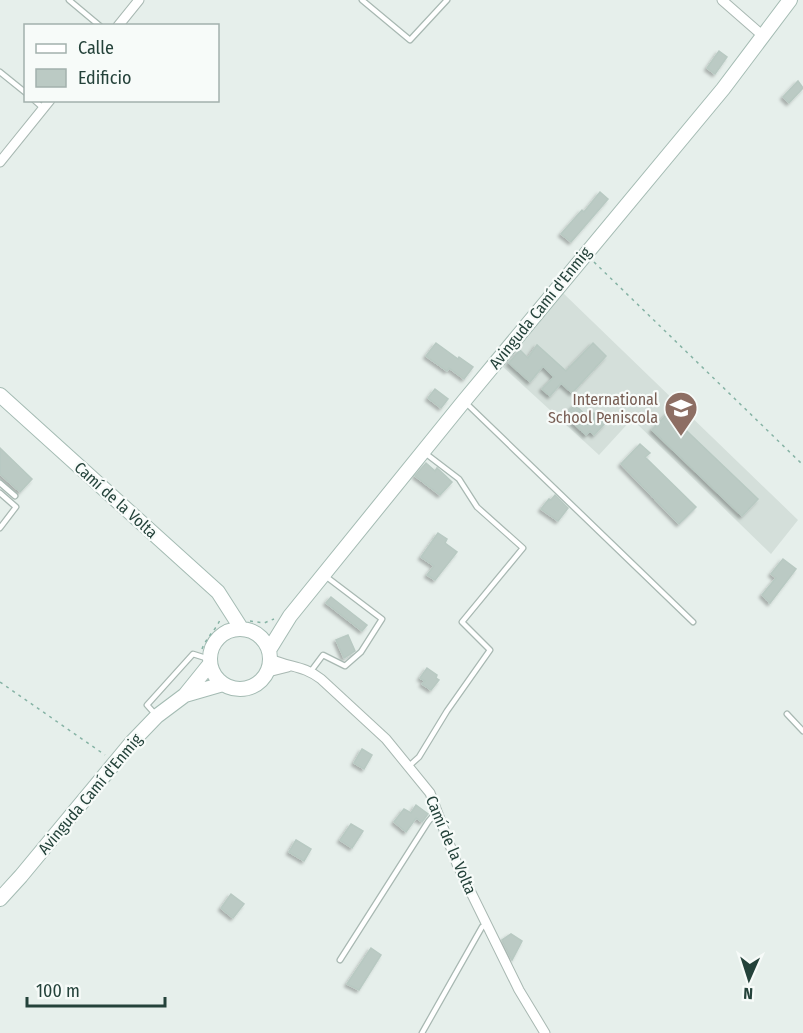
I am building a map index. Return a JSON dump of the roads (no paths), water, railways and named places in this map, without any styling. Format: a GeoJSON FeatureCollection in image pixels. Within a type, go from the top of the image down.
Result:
{"type":"FeatureCollection","features":[{"type":"Feature","properties":{"kind":"street"},"geometry":{"type":"LineString","coordinates":[[722,0],[762,35]]}},
{"type":"Feature","properties":{"kind":"street","name":"Avinguda Camí d'Enmig"},"geometry":{"type":"LineString","coordinates":[[249,627],[271,628],[323,575],[585,253],[723,89],[790,0]]}},
{"type":"Feature","properties":{"kind":"street"},"geometry":{"type":"LineString","coordinates":[[119,24],[133,2]]}},
{"type":"Feature","properties":{"kind":"street"},"geometry":{"type":"LineString","coordinates":[[0,162],[46,104]]}},
{"type":"Feature","properties":{"kind":"street","name":"Camí de la Volta"},"geometry":{"type":"LineString","coordinates":[[0,395],[218,592],[229,609],[249,627]]}},
{"type":"Feature","properties":{"kind":"street"},"geometry":{"type":"LineString","coordinates":[[225,632],[229,609]]}},
{"type":"Feature","properties":{"kind":"street","name":"Avinguda Camí d'Enmig"},"geometry":{"type":"LineString","coordinates":[[269,660],[284,617]]}},
{"type":"Feature","properties":{"kind":"street"},"geometry":{"type":"LineString","coordinates":[[249,627],[264,639],[269,660],[256,685],[239,689],[223,684],[214,675],[207,660],[213,643],[225,632],[249,627]]}},
{"type":"Feature","properties":{"kind":"street","name":"Avinguda Camí d'Enmig"},"geometry":{"type":"LineString","coordinates":[[185,695],[207,660]]}},
{"type":"Feature","properties":{"kind":"street","name":"Camí de la Volta"},"geometry":{"type":"LineString","coordinates":[[269,660],[310,671],[386,739],[430,793],[457,864],[486,925],[519,990],[545,1033]]}},
{"type":"Feature","properties":{"kind":"street","name":"Avinguda Camí d'Enmig"},"geometry":{"type":"LineString","coordinates":[[0,899],[157,716],[185,695],[223,684]]}},
{"type":"Feature","properties":{"kind":"lane"},"geometry":{"type":"LineString","coordinates":[[69,0],[97,24]]}},
{"type":"Feature","properties":{"kind":"lane"},"geometry":{"type":"LineString","coordinates":[[362,0],[410,40],[447,0]]}},
{"type":"Feature","properties":{"kind":"lane"},"geometry":{"type":"LineString","coordinates":[[0,72],[24,91]]}},
{"type":"Feature","properties":{"kind":"lane"},"geometry":{"type":"LineString","coordinates":[[464,401],[693,622]]}},
{"type":"Feature","properties":{"kind":"lane"},"geometry":{"type":"LineString","coordinates":[[409,766],[419,757],[447,711],[490,650],[462,622],[523,549],[477,507],[459,478],[423,451]]}},
{"type":"Feature","properties":{"kind":"lane"},"geometry":{"type":"LineString","coordinates":[[0,483],[15,496]]}},
{"type":"Feature","properties":{"kind":"lane"},"geometry":{"type":"LineString","coordinates":[[0,493],[16,507],[0,528]]}},
{"type":"Feature","properties":{"kind":"lane"},"geometry":{"type":"LineString","coordinates":[[310,671],[323,655],[345,666],[361,652],[382,619],[323,575]]}},
{"type":"Feature","properties":{"kind":"lane"},"geometry":{"type":"LineString","coordinates":[[157,716],[147,705],[193,654],[207,660]]}},
{"type":"Feature","properties":{"kind":"lane"},"geometry":{"type":"LineString","coordinates":[[787,714],[803,731]]}},
{"type":"Feature","properties":{"kind":"lane"},"geometry":{"type":"LineString","coordinates":[[340,960],[437,811]]}},
{"type":"Feature","properties":{"kind":"lane"},"geometry":{"type":"LineString","coordinates":[[422,1033],[482,927],[486,925]]}},
{"type":"Feature","properties":{"kind":"place","name":"International School Peniscola"},"geometry":{"type":"Point","coordinates":[681,437]}}]}
